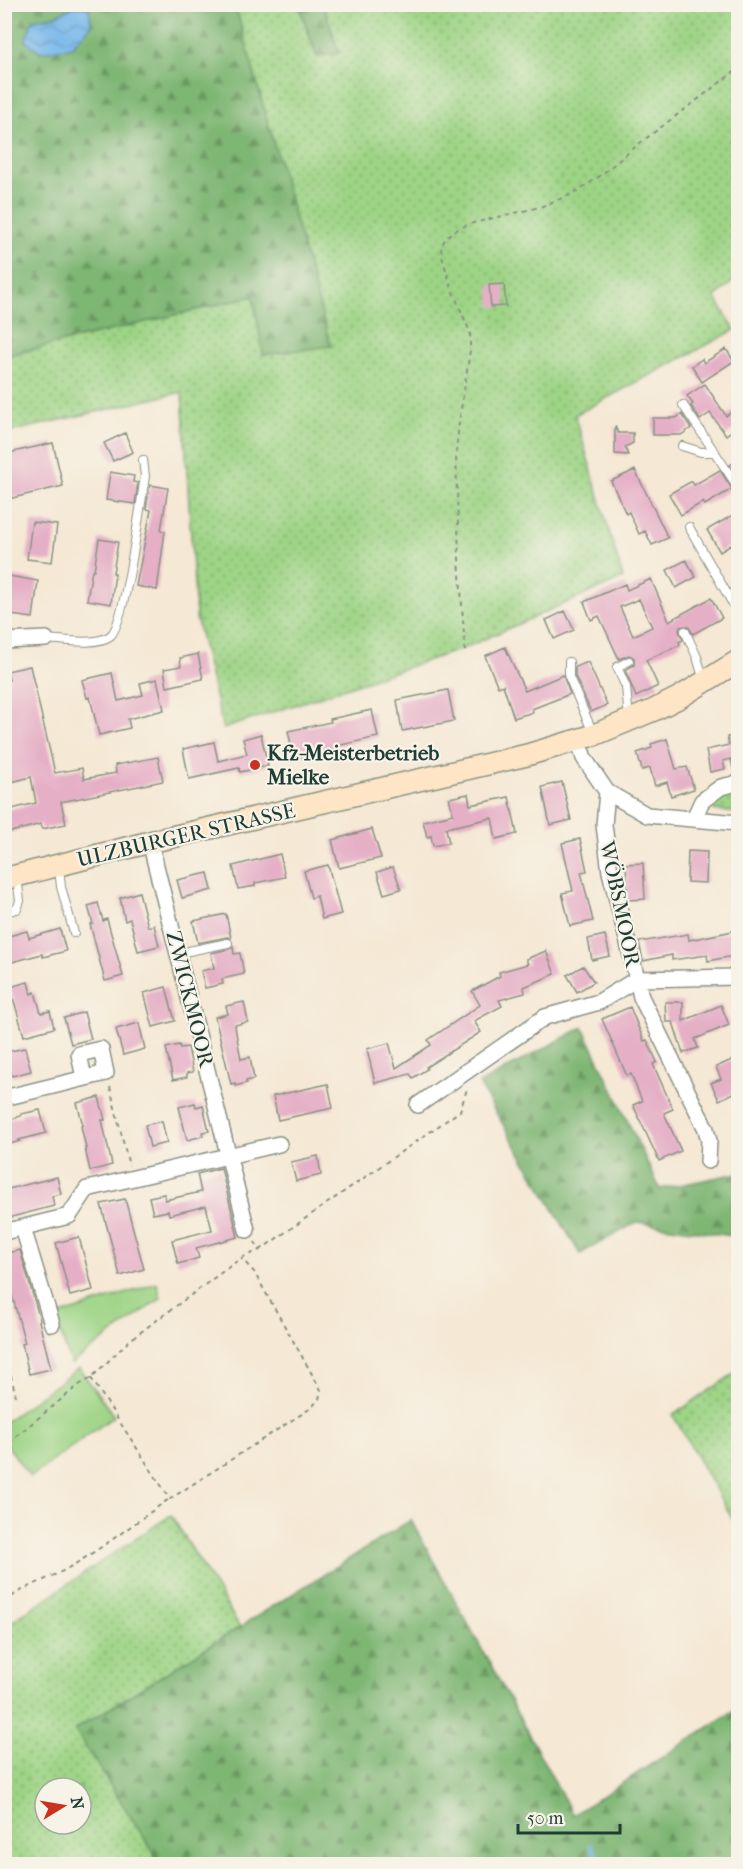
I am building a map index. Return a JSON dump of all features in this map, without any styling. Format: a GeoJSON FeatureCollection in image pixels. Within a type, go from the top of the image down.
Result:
{"type":"FeatureCollection","features":[{"type":"Feature","properties":{"kind":"main road","name":"ULZBURGER STRASSE"},"geometry":{"type":"LineString","coordinates":[[10,877],[150,842],[503,761],[586,737],[680,697],[738,661]]}},
{"type":"Feature","properties":{"kind":"street"},"geometry":{"type":"LineString","coordinates":[[4,640],[46,639]]}},
{"type":"Feature","properties":{"kind":"street"},"geometry":{"type":"LineString","coordinates":[[586,737],[584,758],[607,792],[647,815],[738,823]]}},
{"type":"Feature","properties":{"kind":"street"},"geometry":{"type":"LineString","coordinates":[[694,818],[702,801],[721,787],[738,783]]}},
{"type":"Feature","properties":{"kind":"street","name":"WÖBSMOOR"},"geometry":{"type":"LineString","coordinates":[[607,792],[604,825],[610,872],[641,997],[706,1129],[709,1141],[708,1161]]}},
{"type":"Feature","properties":{"kind":"street","name":"ZWICKMOOR"},"geometry":{"type":"LineString","coordinates":[[150,842],[247,1230]]}},
{"type":"Feature","properties":{"kind":"street"},"geometry":{"type":"LineString","coordinates":[[418,1105],[545,1017],[599,1002],[637,980],[738,977]]}},
{"type":"Feature","properties":{"kind":"street"},"geometry":{"type":"LineString","coordinates":[[4,1098],[84,1078],[106,1072],[101,1049],[79,1054],[84,1078]]}},
{"type":"Feature","properties":{"kind":"street"},"geometry":{"type":"LineString","coordinates":[[4,1232],[69,1216],[87,1189],[279,1144]]}},
{"type":"Feature","properties":{"kind":"street"},"geometry":{"type":"LineString","coordinates":[[23,1228],[52,1324]]}},
{"type":"Feature","properties":{"kind":"lane"},"geometry":{"type":"LineString","coordinates":[[683,405],[738,486]]}},
{"type":"Feature","properties":{"kind":"lane"},"geometry":{"type":"LineString","coordinates":[[682,446],[701,452],[715,452]]}},
{"type":"Feature","properties":{"kind":"lane"},"geometry":{"type":"LineString","coordinates":[[46,639],[97,641],[112,634],[117,628],[127,586],[145,476],[143,460]]}},
{"type":"Feature","properties":{"kind":"lane"},"geometry":{"type":"LineString","coordinates":[[689,527],[738,613]]}},
{"type":"Feature","properties":{"kind":"lane"},"geometry":{"type":"LineString","coordinates":[[685,631],[700,665],[704,682]]}},
{"type":"Feature","properties":{"kind":"lane"},"geometry":{"type":"LineString","coordinates":[[569,662],[569,677],[586,737]]}},
{"type":"Feature","properties":{"kind":"lane"},"geometry":{"type":"LineString","coordinates":[[629,662],[617,667],[626,687],[630,720]]}},
{"type":"Feature","properties":{"kind":"lane"},"geometry":{"type":"LineString","coordinates":[[58,865],[61,887],[74,933]]}},
{"type":"Feature","properties":{"kind":"lane"},"geometry":{"type":"LineString","coordinates":[[4,909],[8,911],[17,909],[20,901],[10,877]]}},
{"type":"Feature","properties":{"kind":"lane"},"geometry":{"type":"LineString","coordinates":[[179,953],[228,943]]}},
{"type":"Feature","properties":{"kind":"path"},"geometry":{"type":"LineString","coordinates":[[465,651],[456,454],[470,351],[470,332],[453,292],[443,260],[441,248],[445,239],[452,232],[469,224],[540,207],[572,194],[596,179],[738,69]]}},
{"type":"Feature","properties":{"kind":"path"},"geometry":{"type":"LineString","coordinates":[[4,1450],[15,1437],[79,1384],[91,1378],[130,1340],[241,1258],[260,1250],[460,1111],[475,1066]]}},
{"type":"Feature","properties":{"kind":"path"},"geometry":{"type":"LineString","coordinates":[[106,1072],[132,1179]]}},
{"type":"Feature","properties":{"kind":"path"},"geometry":{"type":"LineString","coordinates":[[247,1230],[260,1250]]}},
{"type":"Feature","properties":{"kind":"path"},"geometry":{"type":"LineString","coordinates":[[4,1602],[18,1591],[55,1576],[76,1563],[261,1439],[300,1418],[319,1399],[321,1390],[254,1272],[241,1258]]}},
{"type":"Feature","properties":{"kind":"path"},"geometry":{"type":"LineString","coordinates":[[4,1349],[16,1396]]}},
{"type":"Feature","properties":{"kind":"path"},"geometry":{"type":"LineString","coordinates":[[91,1378],[170,1499]]}},
{"type":"Feature","properties":{"kind":"green space"},"geometry":{"type":"Polygon","coordinates":[[[4,5],[235,5],[331,346],[263,355],[253,296],[5,356],[4,5]],[[55,16],[33,20],[41,52],[71,47],[91,26],[55,16]]]}},
{"type":"Feature","properties":{"kind":"green space"},"geometry":{"type":"Polygon","coordinates":[[[235,5],[299,5],[317,57],[338,52],[323,5],[738,5],[738,277],[715,297],[735,330],[575,415],[623,578],[462,649],[223,729],[196,617],[182,392],[5,433],[4,356],[253,296],[330,346],[235,5]]]}},
{"type":"Feature","properties":{"kind":"green space"},"geometry":{"type":"Polygon","coordinates":[[[299,5],[323,5],[339,53],[317,57],[299,5]]]}},
{"type":"Feature","properties":{"kind":"green space"},"geometry":{"type":"Polygon","coordinates":[[[738,790],[738,813],[714,810],[712,804],[718,797],[738,790]]]}},
{"type":"Feature","properties":{"kind":"green space"},"geometry":{"type":"Polygon","coordinates":[[[583,1027],[660,1189],[738,1173],[738,1237],[637,1222],[580,1254],[479,1084],[583,1027]]]}},
{"type":"Feature","properties":{"kind":"green space"},"geometry":{"type":"Polygon","coordinates":[[[157,1283],[161,1298],[71,1364],[55,1317],[157,1283]]]}},
{"type":"Feature","properties":{"kind":"green space"},"geometry":{"type":"Polygon","coordinates":[[[79,1368],[114,1416],[30,1477],[5,1442],[5,1422],[79,1368]]]}},
{"type":"Feature","properties":{"kind":"green space"},"geometry":{"type":"Polygon","coordinates":[[[738,1371],[738,1529],[673,1415],[738,1371]]]}},
{"type":"Feature","properties":{"kind":"green space"},"geometry":{"type":"Polygon","coordinates":[[[171,1515],[240,1627],[75,1730],[161,1864],[5,1864],[4,1627],[171,1515]]]}},
{"type":"Feature","properties":{"kind":"green space"},"geometry":{"type":"Polygon","coordinates":[[[411,1520],[573,1815],[738,1708],[738,1864],[161,1864],[75,1730],[411,1520]]]}},
{"type":"Feature","properties":{"kind":"water"},"geometry":{"type":"Polygon","coordinates":[[[72,7],[89,7],[91,26],[71,47],[41,52],[25,41],[33,20],[55,16],[72,7]]]}},
{"type":"Feature","properties":{"kind":"building"},"geometry":{"type":"Polygon","coordinates":[[[504,284],[506,306],[491,307],[489,285],[504,284]]]}},
{"type":"Feature","properties":{"kind":"building"},"geometry":{"type":"Polygon","coordinates":[[[726,349],[734,361],[702,382],[692,366],[702,359],[704,363],[726,349]]]}},
{"type":"Feature","properties":{"kind":"building"},"geometry":{"type":"Polygon","coordinates":[[[705,384],[726,416],[738,407],[738,426],[726,435],[710,413],[700,420],[691,406],[693,404],[687,396],[705,384]]]}},
{"type":"Feature","properties":{"kind":"building"},"geometry":{"type":"Polygon","coordinates":[[[682,414],[691,428],[681,435],[653,435],[653,418],[676,418],[682,414]]]}},
{"type":"Feature","properties":{"kind":"building"},"geometry":{"type":"Polygon","coordinates":[[[615,426],[618,433],[633,433],[633,443],[625,447],[628,455],[615,454],[615,426]]]}},
{"type":"Feature","properties":{"kind":"building"},"geometry":{"type":"Polygon","coordinates":[[[125,433],[133,452],[113,461],[104,443],[125,433]]]}},
{"type":"Feature","properties":{"kind":"building"},"geometry":{"type":"Polygon","coordinates":[[[53,443],[63,486],[4,500],[4,454],[53,443]]]}},
{"type":"Feature","properties":{"kind":"building"},"geometry":{"type":"Polygon","coordinates":[[[738,460],[738,477],[730,465],[738,460]]]}},
{"type":"Feature","properties":{"kind":"building"},"geometry":{"type":"Polygon","coordinates":[[[635,470],[668,538],[652,545],[645,531],[639,534],[629,512],[626,514],[611,481],[635,470]]]}},
{"type":"Feature","properties":{"kind":"building"},"geometry":{"type":"Polygon","coordinates":[[[720,470],[732,489],[705,505],[703,502],[681,515],[669,494],[692,481],[694,485],[720,470]]]}},
{"type":"Feature","properties":{"kind":"building"},"geometry":{"type":"Polygon","coordinates":[[[110,472],[134,476],[133,482],[138,483],[135,504],[106,500],[110,472]]]}},
{"type":"Feature","properties":{"kind":"building"},"geometry":{"type":"Polygon","coordinates":[[[150,485],[168,488],[161,530],[165,531],[157,590],[136,586],[151,510],[146,509],[150,485]]]}},
{"type":"Feature","properties":{"kind":"building"},"geometry":{"type":"Polygon","coordinates":[[[738,512],[738,541],[720,552],[707,530],[738,512]]]}},
{"type":"Feature","properties":{"kind":"building"},"geometry":{"type":"Polygon","coordinates":[[[32,522],[57,525],[52,562],[27,559],[32,522]]]}},
{"type":"Feature","properties":{"kind":"building"},"geometry":{"type":"Polygon","coordinates":[[[99,539],[118,542],[111,604],[87,600],[99,539]]]}},
{"type":"Feature","properties":{"kind":"building"},"geometry":{"type":"Polygon","coordinates":[[[686,560],[696,577],[676,588],[667,570],[686,560]]]}},
{"type":"Feature","properties":{"kind":"building"},"geometry":{"type":"Polygon","coordinates":[[[9,576],[38,581],[33,618],[4,614],[9,576]]]}},
{"type":"Feature","properties":{"kind":"building"},"geometry":{"type":"Polygon","coordinates":[[[651,579],[669,621],[711,598],[722,618],[693,634],[688,626],[680,627],[679,631],[683,640],[679,642],[680,645],[646,660],[658,686],[636,697],[625,670],[634,665],[634,658],[629,655],[619,659],[599,616],[591,620],[584,602],[625,584],[627,590],[651,579]],[[639,599],[620,607],[633,636],[652,627],[639,599]]]}},
{"type":"Feature","properties":{"kind":"building"},"geometry":{"type":"Polygon","coordinates":[[[565,611],[574,630],[554,639],[546,620],[565,611]]]}},
{"type":"Feature","properties":{"kind":"building"},"geometry":{"type":"Polygon","coordinates":[[[505,647],[525,691],[563,675],[570,694],[532,709],[533,712],[514,718],[503,685],[498,687],[485,656],[505,647]]]}},
{"type":"Feature","properties":{"kind":"building"},"geometry":{"type":"Polygon","coordinates":[[[198,654],[203,679],[167,687],[164,669],[181,666],[180,658],[198,654]]]}},
{"type":"Feature","properties":{"kind":"building"},"geometry":{"type":"Polygon","coordinates":[[[588,662],[607,705],[591,712],[575,676],[575,667],[588,662]]]}},
{"type":"Feature","properties":{"kind":"building"},"geometry":{"type":"Polygon","coordinates":[[[30,666],[55,773],[82,768],[84,779],[116,773],[115,765],[158,757],[163,781],[61,802],[66,824],[42,829],[41,824],[7,833],[4,811],[36,803],[31,777],[4,784],[4,680],[9,680],[7,671],[30,666]]]}},
{"type":"Feature","properties":{"kind":"building"},"geometry":{"type":"Polygon","coordinates":[[[112,673],[118,701],[143,695],[140,683],[157,679],[164,710],[128,719],[130,728],[99,735],[90,697],[87,698],[82,680],[112,673]]]}},
{"type":"Feature","properties":{"kind":"building"},"geometry":{"type":"Polygon","coordinates":[[[448,690],[454,721],[402,731],[397,700],[448,690]]]}},
{"type":"Feature","properties":{"kind":"building"},"geometry":{"type":"Polygon","coordinates":[[[372,710],[378,737],[294,758],[288,731],[372,710]]]}},
{"type":"Feature","properties":{"kind":"building"},"geometry":{"type":"Polygon","coordinates":[[[261,734],[268,766],[240,772],[239,768],[189,779],[183,749],[214,742],[218,761],[247,754],[243,739],[261,734]]]}},
{"type":"Feature","properties":{"kind":"building"},"geometry":{"type":"Polygon","coordinates":[[[738,735],[738,768],[733,769],[731,759],[723,761],[725,769],[710,772],[706,750],[729,745],[727,737],[738,735]]]}},
{"type":"Feature","properties":{"kind":"building"},"geometry":{"type":"Polygon","coordinates":[[[667,739],[676,769],[687,767],[694,789],[671,796],[667,782],[655,786],[650,768],[642,770],[637,753],[652,748],[651,744],[667,739]]]}},
{"type":"Feature","properties":{"kind":"building"},"geometry":{"type":"Polygon","coordinates":[[[562,782],[571,820],[550,825],[542,787],[562,782]]]}},
{"type":"Feature","properties":{"kind":"building"},"geometry":{"type":"Polygon","coordinates":[[[468,794],[470,805],[509,797],[517,834],[496,839],[492,818],[446,828],[449,843],[433,846],[431,836],[427,837],[423,821],[453,814],[449,798],[468,794]]]}},
{"type":"Feature","properties":{"kind":"building"},"geometry":{"type":"Polygon","coordinates":[[[372,829],[381,858],[339,868],[332,840],[372,829]]]}},
{"type":"Feature","properties":{"kind":"building"},"geometry":{"type":"Polygon","coordinates":[[[580,839],[587,871],[581,872],[593,921],[570,926],[562,893],[573,891],[562,843],[580,839]]]}},
{"type":"Feature","properties":{"kind":"building"},"geometry":{"type":"Polygon","coordinates":[[[688,851],[707,852],[706,883],[687,882],[688,851]]]}},
{"type":"Feature","properties":{"kind":"building"},"geometry":{"type":"Polygon","coordinates":[[[280,854],[285,877],[238,889],[233,866],[280,854]]]}},
{"type":"Feature","properties":{"kind":"building"},"geometry":{"type":"Polygon","coordinates":[[[643,863],[645,899],[628,900],[626,864],[643,863]]]}},
{"type":"Feature","properties":{"kind":"building"},"geometry":{"type":"Polygon","coordinates":[[[328,865],[341,914],[322,919],[317,896],[311,898],[304,871],[328,865]]]}},
{"type":"Feature","properties":{"kind":"building"},"geometry":{"type":"Polygon","coordinates":[[[393,867],[401,889],[384,894],[377,872],[393,867]]]}},
{"type":"Feature","properties":{"kind":"building"},"geometry":{"type":"Polygon","coordinates":[[[208,873],[212,890],[182,898],[177,880],[208,873]]]}},
{"type":"Feature","properties":{"kind":"building"},"geometry":{"type":"Polygon","coordinates":[[[139,892],[148,927],[154,925],[159,946],[138,951],[130,919],[125,921],[120,898],[139,892]]]}},
{"type":"Feature","properties":{"kind":"building"},"geometry":{"type":"Polygon","coordinates":[[[98,903],[103,921],[107,919],[123,976],[105,981],[90,924],[93,924],[88,906],[98,903]]]}},
{"type":"Feature","properties":{"kind":"building"},"geometry":{"type":"Polygon","coordinates":[[[226,914],[231,938],[198,943],[193,921],[226,914]]]}},
{"type":"Feature","properties":{"kind":"building"},"geometry":{"type":"Polygon","coordinates":[[[60,929],[66,951],[43,957],[42,954],[12,962],[5,937],[27,931],[29,938],[60,929]]]}},
{"type":"Feature","properties":{"kind":"building"},"geometry":{"type":"Polygon","coordinates":[[[738,930],[738,955],[708,961],[707,955],[672,960],[672,955],[643,961],[639,942],[688,934],[689,940],[738,930]]]}},
{"type":"Feature","properties":{"kind":"building"},"geometry":{"type":"Polygon","coordinates":[[[605,935],[610,956],[592,960],[588,939],[605,935]]]}},
{"type":"Feature","properties":{"kind":"building"},"geometry":{"type":"Polygon","coordinates":[[[233,946],[234,954],[240,953],[244,974],[222,979],[223,984],[205,988],[201,971],[214,968],[211,953],[233,946]]]}},
{"type":"Feature","properties":{"kind":"building"},"geometry":{"type":"Polygon","coordinates":[[[546,951],[555,974],[524,987],[525,993],[499,1000],[502,1006],[474,1021],[481,1032],[426,1067],[427,1069],[413,1078],[410,1074],[375,1083],[367,1049],[389,1043],[396,1068],[431,1045],[428,1040],[480,1005],[472,991],[500,976],[499,972],[528,964],[526,959],[546,951]]]}},
{"type":"Feature","properties":{"kind":"building"},"geometry":{"type":"Polygon","coordinates":[[[583,966],[594,982],[577,992],[567,975],[583,966]]]}},
{"type":"Feature","properties":{"kind":"building"},"geometry":{"type":"Polygon","coordinates":[[[28,982],[31,994],[35,992],[41,1013],[50,1011],[54,1028],[24,1036],[10,987],[28,982]]]}},
{"type":"Feature","properties":{"kind":"building"},"geometry":{"type":"Polygon","coordinates":[[[166,987],[175,1021],[153,1027],[144,993],[166,987]]]}},
{"type":"Feature","properties":{"kind":"building"},"geometry":{"type":"Polygon","coordinates":[[[244,1002],[248,1022],[235,1025],[236,1033],[241,1059],[250,1057],[254,1079],[235,1086],[235,1083],[231,1084],[215,1017],[228,1014],[226,1006],[244,1002]]]}},
{"type":"Feature","properties":{"kind":"building"},"geometry":{"type":"Polygon","coordinates":[[[665,1002],[683,1002],[683,1021],[721,1005],[729,1025],[695,1039],[698,1048],[683,1053],[673,1022],[666,1022],[665,1002]]]}},
{"type":"Feature","properties":{"kind":"building"},"geometry":{"type":"Polygon","coordinates":[[[630,1007],[644,1041],[647,1040],[657,1062],[653,1064],[673,1109],[664,1113],[681,1151],[659,1161],[633,1105],[642,1101],[631,1074],[627,1076],[602,1019],[630,1007]]]}},
{"type":"Feature","properties":{"kind":"building"},"geometry":{"type":"Polygon","coordinates":[[[84,1012],[91,1039],[71,1044],[64,1018],[84,1012]]]}},
{"type":"Feature","properties":{"kind":"building"},"geometry":{"type":"Polygon","coordinates":[[[139,1023],[145,1049],[123,1055],[116,1029],[139,1023]]]}},
{"type":"Feature","properties":{"kind":"building"},"geometry":{"type":"Polygon","coordinates":[[[179,1045],[180,1048],[188,1047],[193,1072],[187,1073],[187,1077],[173,1080],[166,1048],[179,1045]]]}},
{"type":"Feature","properties":{"kind":"building"},"geometry":{"type":"Polygon","coordinates":[[[25,1048],[31,1071],[12,1076],[6,1052],[25,1048]]]}},
{"type":"Feature","properties":{"kind":"building"},"geometry":{"type":"Polygon","coordinates":[[[734,1059],[738,1069],[738,1091],[719,1100],[711,1083],[721,1079],[716,1067],[734,1059]]]}},
{"type":"Feature","properties":{"kind":"building"},"geometry":{"type":"Polygon","coordinates":[[[328,1084],[333,1108],[278,1120],[273,1096],[328,1084]]]}},
{"type":"Feature","properties":{"kind":"building"},"geometry":{"type":"Polygon","coordinates":[[[99,1097],[112,1165],[90,1171],[77,1103],[99,1097]]]}},
{"type":"Feature","properties":{"kind":"building"},"geometry":{"type":"Polygon","coordinates":[[[195,1103],[196,1107],[203,1105],[209,1131],[202,1132],[203,1136],[187,1140],[179,1107],[195,1103]]]}},
{"type":"Feature","properties":{"kind":"building"},"geometry":{"type":"Polygon","coordinates":[[[40,1110],[46,1133],[4,1146],[4,1121],[40,1110]]]}},
{"type":"Feature","properties":{"kind":"building"},"geometry":{"type":"Polygon","coordinates":[[[162,1121],[167,1143],[150,1147],[145,1125],[162,1121]]]}},
{"type":"Feature","properties":{"kind":"building"},"geometry":{"type":"Polygon","coordinates":[[[318,1156],[321,1175],[296,1181],[291,1162],[318,1156]]]}},
{"type":"Feature","properties":{"kind":"building"},"geometry":{"type":"Polygon","coordinates":[[[221,1168],[238,1237],[196,1248],[199,1258],[178,1264],[172,1240],[212,1230],[206,1206],[169,1215],[168,1211],[153,1214],[149,1197],[164,1194],[165,1200],[201,1192],[197,1174],[221,1168]]]}},
{"type":"Feature","properties":{"kind":"building"},"geometry":{"type":"Polygon","coordinates":[[[57,1177],[61,1194],[52,1196],[54,1206],[4,1219],[4,1190],[57,1177]]]}},
{"type":"Feature","properties":{"kind":"building"},"geometry":{"type":"Polygon","coordinates":[[[125,1199],[144,1269],[120,1276],[101,1204],[125,1199]]]}},
{"type":"Feature","properties":{"kind":"building"},"geometry":{"type":"Polygon","coordinates":[[[79,1237],[93,1290],[70,1296],[56,1243],[79,1237]]]}},
{"type":"Feature","properties":{"kind":"building"},"geometry":{"type":"Polygon","coordinates":[[[20,1250],[51,1369],[29,1374],[22,1344],[25,1343],[10,1287],[4,1288],[4,1254],[20,1250]]]}},
{"type":"Feature","properties":{"kind":"waterway"},"geometry":{"type":"LineString","coordinates":[[591,1845],[600,1864]]}},
{"type":"Feature","properties":{"kind":"place","name":"Kfz-Meisterbetrieb Mielke"},"geometry":{"type":"Point","coordinates":[255,765]}}]}
